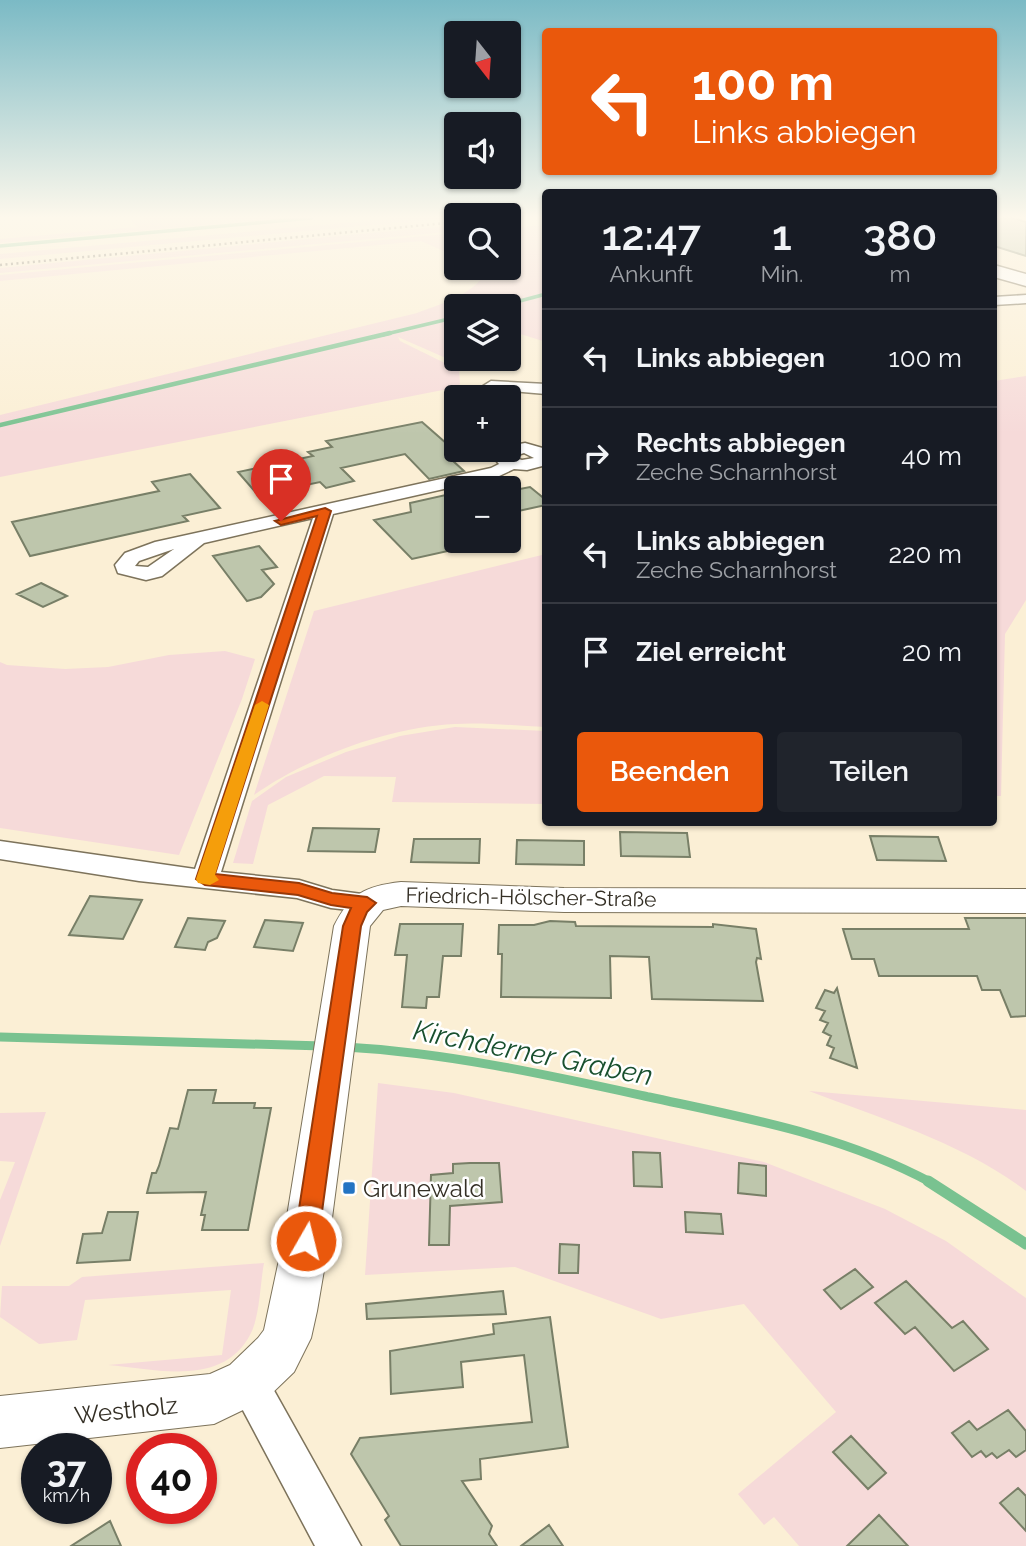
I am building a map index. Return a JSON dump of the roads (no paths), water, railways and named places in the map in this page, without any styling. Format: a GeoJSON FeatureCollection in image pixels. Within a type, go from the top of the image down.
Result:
{"type":"FeatureCollection","features":[{"type":"Feature","properties":{"kind":"street"},"geometry":{"type":"LineString","coordinates":[[997,301],[1026,299]]}},
{"type":"Feature","properties":{"kind":"street"},"geometry":{"type":"LineString","coordinates":[[521,388],[542,389]]}},
{"type":"Feature","properties":{"kind":"street"},"geometry":{"type":"LineString","coordinates":[[196,541],[497,472],[511,464]]}},
{"type":"Feature","properties":{"kind":"street"},"geometry":{"type":"LineString","coordinates":[[205,879],[325,511]]}},
{"type":"Feature","properties":{"kind":"street","name":"Friedrich-Hölscher-Straße"},"geometry":{"type":"LineString","coordinates":[[0,850],[139,872],[299,889],[331,899],[367,903],[382,896],[401,894],[629,900],[1026,901]]}},
{"type":"Feature","properties":{"kind":"street"},"geometry":{"type":"LineString","coordinates":[[339,1546],[248,1382],[276,1355],[286,1338],[306,1241],[352,926],[359,909],[367,903]]}},
{"type":"Feature","properties":{"kind":"street","name":"Westholz"},"geometry":{"type":"LineString","coordinates":[[0,1422],[196,1403],[233,1392],[248,1382]]}},
{"type":"Feature","properties":{"kind":"waterway"},"geometry":{"type":"LineString","coordinates":[[521,301],[542,295]]}},
{"type":"Feature","properties":{"kind":"waterway"},"geometry":{"type":"LineString","coordinates":[[382,335],[444,320]]}},
{"type":"Feature","properties":{"kind":"waterway"},"geometry":{"type":"LineString","coordinates":[[0,425],[390,333]]}},
{"type":"Feature","properties":{"kind":"waterway","name":"Kirchderner Graben"},"geometry":{"type":"LineString","coordinates":[[0,1037],[323,1046]]}},
{"type":"Feature","properties":{"kind":"waterway","name":"Kirchderner Graben"},"geometry":{"type":"LineString","coordinates":[[346,1047],[423,1054],[498,1066],[758,1121],[864,1152],[928,1181]]}},
{"type":"Feature","properties":{"kind":"waterway","name":"Kirchderner Graben"},"geometry":{"type":"LineString","coordinates":[[928,1181],[932,1183]]}},
{"type":"Feature","properties":{"kind":"waterway","name":"Kirchderner Graben"},"geometry":{"type":"LineString","coordinates":[[928,1181],[1026,1244]]}},
{"type":"Feature","properties":{"kind":"place","name":"Grunewald"},"geometry":{"type":"Point","coordinates":[349,1188]}}]}
